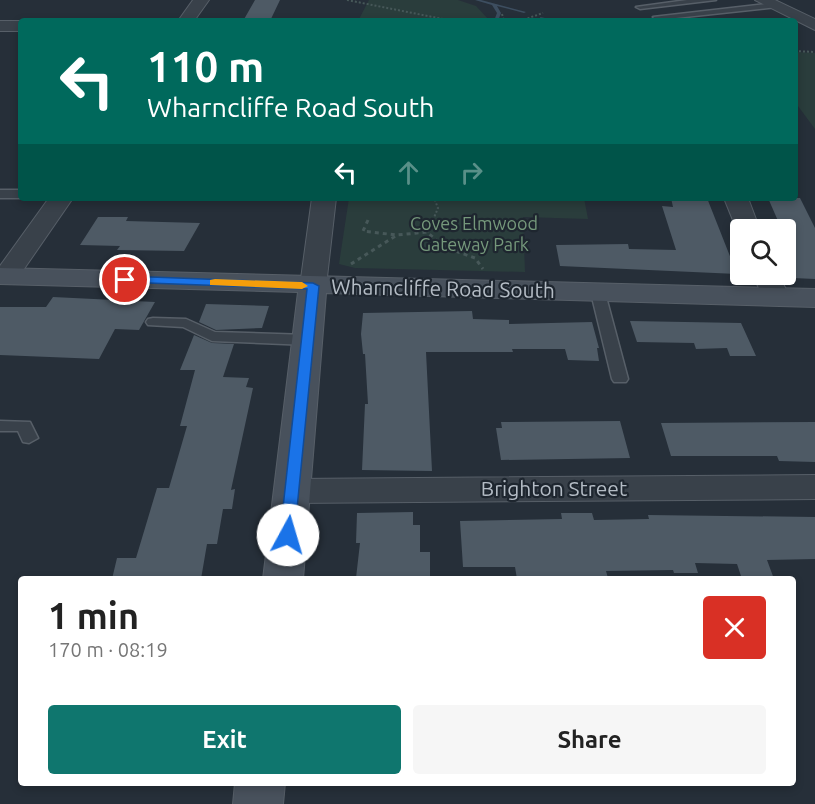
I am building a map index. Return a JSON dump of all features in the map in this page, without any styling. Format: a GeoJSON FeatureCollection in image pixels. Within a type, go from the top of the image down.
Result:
{"type":"FeatureCollection","features":[{"type":"Feature","properties":{"kind":"main road","name":"Wharncliffe Road South"},"geometry":{"type":"LineString","coordinates":[[3,276],[314,278],[598,293],[770,286],[815,298]]}},
{"type":"Feature","properties":{"kind":"main road"},"geometry":{"type":"LineString","coordinates":[[283,576],[314,278]]}},
{"type":"Feature","properties":{"kind":"main road"},"geometry":{"type":"LineString","coordinates":[[258,804],[260,786]]}},
{"type":"Feature","properties":{"kind":"street"},"geometry":{"type":"LineString","coordinates":[[188,18],[201,0]]}},
{"type":"Feature","properties":{"kind":"street"},"geometry":{"type":"LineString","coordinates":[[769,3],[815,25]]}},
{"type":"Feature","properties":{"kind":"street"},"geometry":{"type":"LineString","coordinates":[[0,26],[18,26]]}},
{"type":"Feature","properties":{"kind":"street"},"geometry":{"type":"LineString","coordinates":[[3,276],[59,201]]}},
{"type":"Feature","properties":{"kind":"street"},"geometry":{"type":"LineString","coordinates":[[314,278],[324,201]]}},
{"type":"Feature","properties":{"kind":"street"},"geometry":{"type":"LineString","coordinates":[[737,201],[744,219]]}},
{"type":"Feature","properties":{"kind":"street","name":"Brighton Street"},"geometry":{"type":"LineString","coordinates":[[293,491],[815,487]]}},
{"type":"Feature","properties":{"kind":"lane"},"geometry":{"type":"LineString","coordinates":[[640,7],[713,0]]}},
{"type":"Feature","properties":{"kind":"lane"},"geometry":{"type":"LineString","coordinates":[[657,17],[769,3]]}},
{"type":"Feature","properties":{"kind":"lane"},"geometry":{"type":"LineString","coordinates":[[598,293],[621,379]]}},
{"type":"Feature","properties":{"kind":"lane"},"geometry":{"type":"LineString","coordinates":[[153,322],[186,323],[212,336],[308,340]]}},
{"type":"Feature","properties":{"kind":"lane"},"geometry":{"type":"LineString","coordinates":[[0,426],[24,426],[29,438]]}},
{"type":"Feature","properties":{"kind":"path"},"geometry":{"type":"LineString","coordinates":[[347,0],[438,18]]}},
{"type":"Feature","properties":{"kind":"path"},"geometry":{"type":"LineString","coordinates":[[529,18],[543,13]]}},
{"type":"Feature","properties":{"kind":"path"},"geometry":{"type":"LineString","coordinates":[[502,14],[503,18]]}},
{"type":"Feature","properties":{"kind":"path"},"geometry":{"type":"LineString","coordinates":[[798,51],[815,52]]}},
{"type":"Feature","properties":{"kind":"path"},"geometry":{"type":"LineString","coordinates":[[427,232],[438,208],[435,201]]}},
{"type":"Feature","properties":{"kind":"path"},"geometry":{"type":"LineString","coordinates":[[368,220],[363,231],[397,235],[427,232],[444,248],[475,258],[485,275]]}},
{"type":"Feature","properties":{"kind":"path"},"geometry":{"type":"LineString","coordinates":[[314,278],[349,265],[397,235]]}},
{"type":"Feature","properties":{"kind":"green space"},"geometry":{"type":"Polygon","coordinates":[[[369,0],[458,0],[476,6],[487,18],[360,18],[369,0]]]}},
{"type":"Feature","properties":{"kind":"green space"},"geometry":{"type":"Polygon","coordinates":[[[798,52],[815,53],[815,129],[798,106],[798,52]]]}},
{"type":"Feature","properties":{"kind":"green space","name":"Coves Elmwood Gateway Park"},"geometry":{"type":"Polygon","coordinates":[[[349,201],[585,201],[588,219],[523,217],[525,272],[355,268],[339,264],[349,201]]]}},
{"type":"Feature","properties":{"kind":"building"},"geometry":{"type":"Polygon","coordinates":[[[255,0],[280,0],[271,18],[245,18],[255,0]]]}},
{"type":"Feature","properties":{"kind":"building"},"geometry":{"type":"Polygon","coordinates":[[[800,198],[815,228],[815,279],[796,278],[796,219],[777,219],[769,201],[798,201],[800,198]]]}},
{"type":"Feature","properties":{"kind":"building"},"geometry":{"type":"Polygon","coordinates":[[[672,201],[708,201],[730,256],[730,274],[560,266],[556,245],[628,244],[629,249],[676,250],[662,206],[673,207],[672,201]]]}},
{"type":"Feature","properties":{"kind":"building"},"geometry":{"type":"Polygon","coordinates":[[[98,217],[128,217],[126,221],[200,223],[184,251],[117,250],[120,246],[80,245],[98,217]]]}},
{"type":"Feature","properties":{"kind":"building"},"geometry":{"type":"Polygon","coordinates":[[[53,297],[155,302],[139,330],[115,329],[99,359],[0,355],[0,307],[46,307],[53,297]]]}},
{"type":"Feature","properties":{"kind":"building"},"geometry":{"type":"Polygon","coordinates":[[[206,304],[269,306],[262,328],[216,330],[199,322],[206,304]]]}},
{"type":"Feature","properties":{"kind":"building"},"geometry":{"type":"Polygon","coordinates":[[[472,311],[473,319],[509,320],[509,324],[592,322],[599,348],[597,348],[599,361],[568,360],[565,349],[512,349],[513,352],[426,352],[432,471],[362,470],[365,404],[368,404],[365,354],[363,354],[361,334],[363,313],[472,311]]]}},
{"type":"Feature","properties":{"kind":"building"},"geometry":{"type":"Polygon","coordinates":[[[630,321],[741,323],[756,356],[730,356],[727,348],[696,349],[694,343],[637,342],[630,321]]]}},
{"type":"Feature","properties":{"kind":"building"},"geometry":{"type":"Polygon","coordinates":[[[194,335],[212,343],[234,344],[223,377],[249,378],[246,387],[253,388],[231,490],[235,489],[232,509],[223,509],[217,544],[207,544],[202,576],[113,576],[117,558],[136,558],[157,488],[169,488],[187,426],[180,426],[195,370],[180,370],[194,335]]]}},
{"type":"Feature","properties":{"kind":"building"},"geometry":{"type":"Polygon","coordinates":[[[620,421],[630,458],[501,460],[496,428],[502,428],[501,422],[620,421]]]}},
{"type":"Feature","properties":{"kind":"building"},"geometry":{"type":"Polygon","coordinates":[[[815,422],[815,462],[779,461],[777,456],[671,456],[661,423],[815,422]]]}},
{"type":"Feature","properties":{"kind":"building"},"geometry":{"type":"Polygon","coordinates":[[[413,512],[413,525],[420,525],[420,552],[430,552],[430,576],[356,576],[360,543],[356,543],[357,513],[413,512]]]}},
{"type":"Feature","properties":{"kind":"building"},"geometry":{"type":"Polygon","coordinates":[[[561,513],[592,513],[594,520],[649,519],[648,515],[815,517],[815,559],[767,560],[773,576],[741,576],[737,564],[695,563],[698,573],[674,573],[673,570],[606,571],[607,576],[516,576],[515,567],[463,567],[460,521],[562,519],[561,513]]]}},
{"type":"Feature","properties":{"kind":"waterway"},"geometry":{"type":"LineString","coordinates":[[477,0],[524,12]]}},
{"type":"Feature","properties":{"kind":"waterway"},"geometry":{"type":"LineString","coordinates":[[494,5],[499,13],[497,18]]}},
{"type":"Feature","properties":{"kind":"slow traffic"},"geometry":{"type":"LineString","coordinates":[[215,283],[302,286]]}},
{"type":"Feature","properties":{"kind":"route"},"geometry":{"type":"LineString","coordinates":[[125,280],[313,286],[288,535]]}}]}
